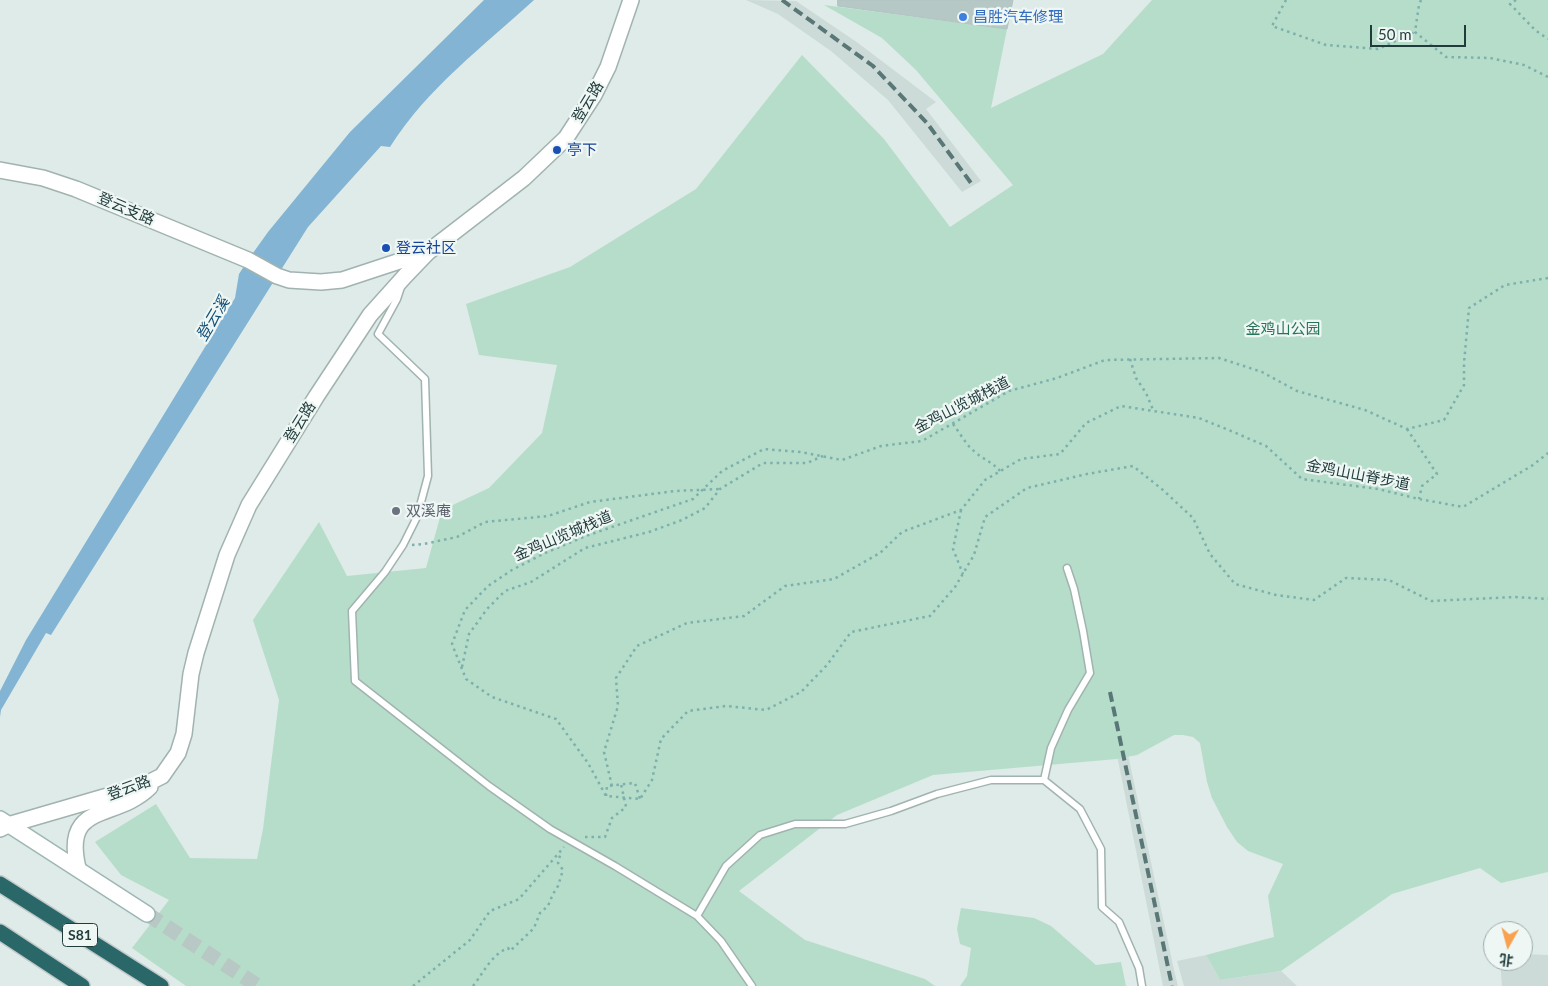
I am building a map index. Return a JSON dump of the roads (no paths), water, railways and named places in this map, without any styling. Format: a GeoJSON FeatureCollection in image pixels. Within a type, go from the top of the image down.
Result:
{"type":"FeatureCollection","features":[{"type":"Feature","properties":{"kind":"highway","name":"S81"},"geometry":{"type":"LineString","coordinates":[[0,884],[160,986]]}},
{"type":"Feature","properties":{"kind":"highway","name":"S81"},"geometry":{"type":"LineString","coordinates":[[0,932],[82,986]]}},
{"type":"Feature","properties":{"kind":"street","name":"登云路"},"geometry":{"type":"LineString","coordinates":[[3,824],[142,786],[162,776],[173,761],[181,744],[191,674],[196,653],[220,574],[241,521],[306,413],[360,329],[405,276],[428,252],[524,178],[566,138],[594,95],[608,67],[631,0]]}},
{"type":"Feature","properties":{"kind":"street","name":"登云支路"},"geometry":{"type":"LineString","coordinates":[[0,170],[43,178],[68,186],[248,260],[277,276],[289,280],[310,282],[342,280],[428,252]]}},
{"type":"Feature","properties":{"kind":"street"},"geometry":{"type":"LineString","coordinates":[[78,868],[74,844],[79,826],[94,816],[133,800],[148,790],[162,776]]}},
{"type":"Feature","properties":{"kind":"street","name":"登云路"},"geometry":{"type":"LineString","coordinates":[[3,824],[49,820],[119,801],[148,790]]}},
{"type":"Feature","properties":{"kind":"street"},"geometry":{"type":"LineString","coordinates":[[3,824],[78,868],[148,914]]}},
{"type":"Feature","properties":{"kind":"lane"},"geometry":{"type":"LineString","coordinates":[[405,276],[397,299],[378,334],[425,379],[428,476],[417,517],[403,546],[385,572],[352,611],[355,681],[489,786],[550,830],[615,866],[697,916],[720,941],[752,986]]}},
{"type":"Feature","properties":{"kind":"lane"},"geometry":{"type":"LineString","coordinates":[[1044,780],[1051,748],[1068,710],[1090,673],[1080,614],[1067,568]]}},
{"type":"Feature","properties":{"kind":"lane"},"geometry":{"type":"LineString","coordinates":[[697,916],[726,866],[760,834],[795,824],[845,824],[891,811],[937,794],[991,780],[1044,780],[1080,809],[1101,849],[1102,908],[1119,922],[1139,968],[1142,986]]}},
{"type":"Feature","properties":{"kind":"water"},"geometry":{"type":"Polygon","coordinates":[[[484,0],[534,0],[476,51],[439,87],[421,106],[390,147],[381,146],[308,227],[51,635],[46,633],[1,710],[0,717],[0,691],[26,640],[235,298],[239,274],[248,260],[268,232],[350,132],[484,0]]]}},
{"type":"Feature","properties":{"kind":"tunnel"},"geometry":{"type":"LineString","coordinates":[[147,914],[258,986]]}},
{"type":"Feature","properties":{"kind":"railway"},"geometry":{"type":"LineString","coordinates":[[782,0],[873,66],[927,123],[971,183]]}},
{"type":"Feature","properties":{"kind":"railway"},"geometry":{"type":"LineString","coordinates":[[1110,692],[1172,986]]}},
{"type":"Feature","properties":{"kind":"place","name":"昌胜汽车修理"},"geometry":{"type":"Point","coordinates":[963,17]}},
{"type":"Feature","properties":{"kind":"place","name":"亭下"},"geometry":{"type":"Point","coordinates":[557,150]}},
{"type":"Feature","properties":{"kind":"place","name":"登云社区"},"geometry":{"type":"Point","coordinates":[386,248]}},
{"type":"Feature","properties":{"kind":"place","name":"双溪庵"},"geometry":{"type":"Point","coordinates":[396,511]}},
{"type":"Feature","properties":{"kind":"water label","name":"登云溪"},"geometry":{"type":"Point","coordinates":[213,319]}},
{"type":"Feature","properties":{"kind":"park label","name":"金鸡山公园"},"geometry":{"type":"Point","coordinates":[1283,329]}}]}
